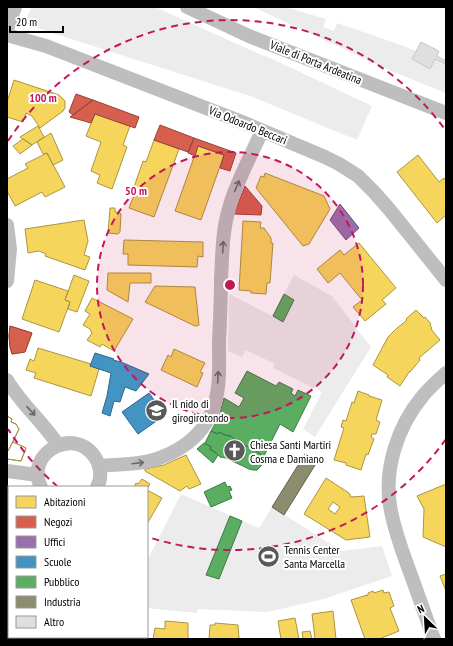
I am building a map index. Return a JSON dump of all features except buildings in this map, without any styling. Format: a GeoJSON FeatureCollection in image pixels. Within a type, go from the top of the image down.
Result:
{"type":"FeatureCollection","features":[{"type":"Feature","properties":{"kind":"street"},"geometry":{"type":"LineString","coordinates":[[7,29],[15,7]]}},
{"type":"Feature","properties":{"kind":"street","name":"Viale di Porta Ardeatina"},"geometry":{"type":"LineString","coordinates":[[187,7],[249,36],[446,113]]}},
{"type":"Feature","properties":{"kind":"street","name":"Via Odoardo Beccari"},"geometry":{"type":"LineString","coordinates":[[7,34],[46,46],[242,122],[332,160],[358,176],[388,209],[446,280]]}},
{"type":"Feature","properties":{"kind":"street"},"geometry":{"type":"LineString","coordinates":[[99,466],[144,462],[170,454],[185,445],[195,436],[202,429],[211,414],[218,389],[222,245],[226,220],[235,191],[262,131]]}},
{"type":"Feature","properties":{"kind":"street"},"geometry":{"type":"LineString","coordinates":[[7,225],[10,249],[7,281]]}},
{"type":"Feature","properties":{"kind":"street"},"geometry":{"type":"LineString","coordinates":[[434,639],[395,528],[390,504],[389,474],[396,444],[409,416],[422,397],[446,373]]}},
{"type":"Feature","properties":{"kind":"street"},"geometry":{"type":"LineString","coordinates":[[7,380],[58,445]]}},
{"type":"Feature","properties":{"kind":"street"},"geometry":{"type":"LineString","coordinates":[[7,471],[40,481],[39,466],[43,457],[58,445],[68,443],[79,445],[88,449],[95,457],[99,466],[100,475],[97,486]]}},
{"type":"Feature","properties":{"kind":"shaded area"},"geometry":{"type":"Polygon","coordinates":[[[32,7],[155,7],[268,57],[372,106],[357,140],[253,97],[24,24],[32,7]]]}},
{"type":"Feature","properties":{"kind":"shaded area"},"geometry":{"type":"Polygon","coordinates":[[[253,7],[285,7],[326,19],[323,27],[334,31],[337,23],[433,58],[446,64],[446,93],[391,71],[253,7]]]}},
{"type":"Feature","properties":{"kind":"shaded area"},"geometry":{"type":"Polygon","coordinates":[[[294,275],[332,296],[371,347],[315,437],[303,429],[322,392],[273,368],[275,364],[246,350],[242,357],[228,351],[229,294],[272,316],[294,275]]]}},
{"type":"Feature","properties":{"kind":"shaded area","name":"Tennis Center Santa Marcella"},"geometry":{"type":"Polygon","coordinates":[[[181,494],[259,528],[272,507],[342,551],[382,546],[392,576],[324,599],[267,612],[198,609],[197,613],[148,608],[148,559],[181,494]]]}},
{"type":"Feature","properties":{"kind":"place","name":"Il nido di girogirotondo"},"geometry":{"type":"Point","coordinates":[156,410]}},
{"type":"Feature","properties":{"kind":"place","name":"Chiesa Santi Martiri Cosma e Damiano"},"geometry":{"type":"Point","coordinates":[234,451]}},
{"type":"Feature","properties":{"kind":"place","name":"Tennis Center Santa Marcella"},"geometry":{"type":"Point","coordinates":[268,556]}}]}
